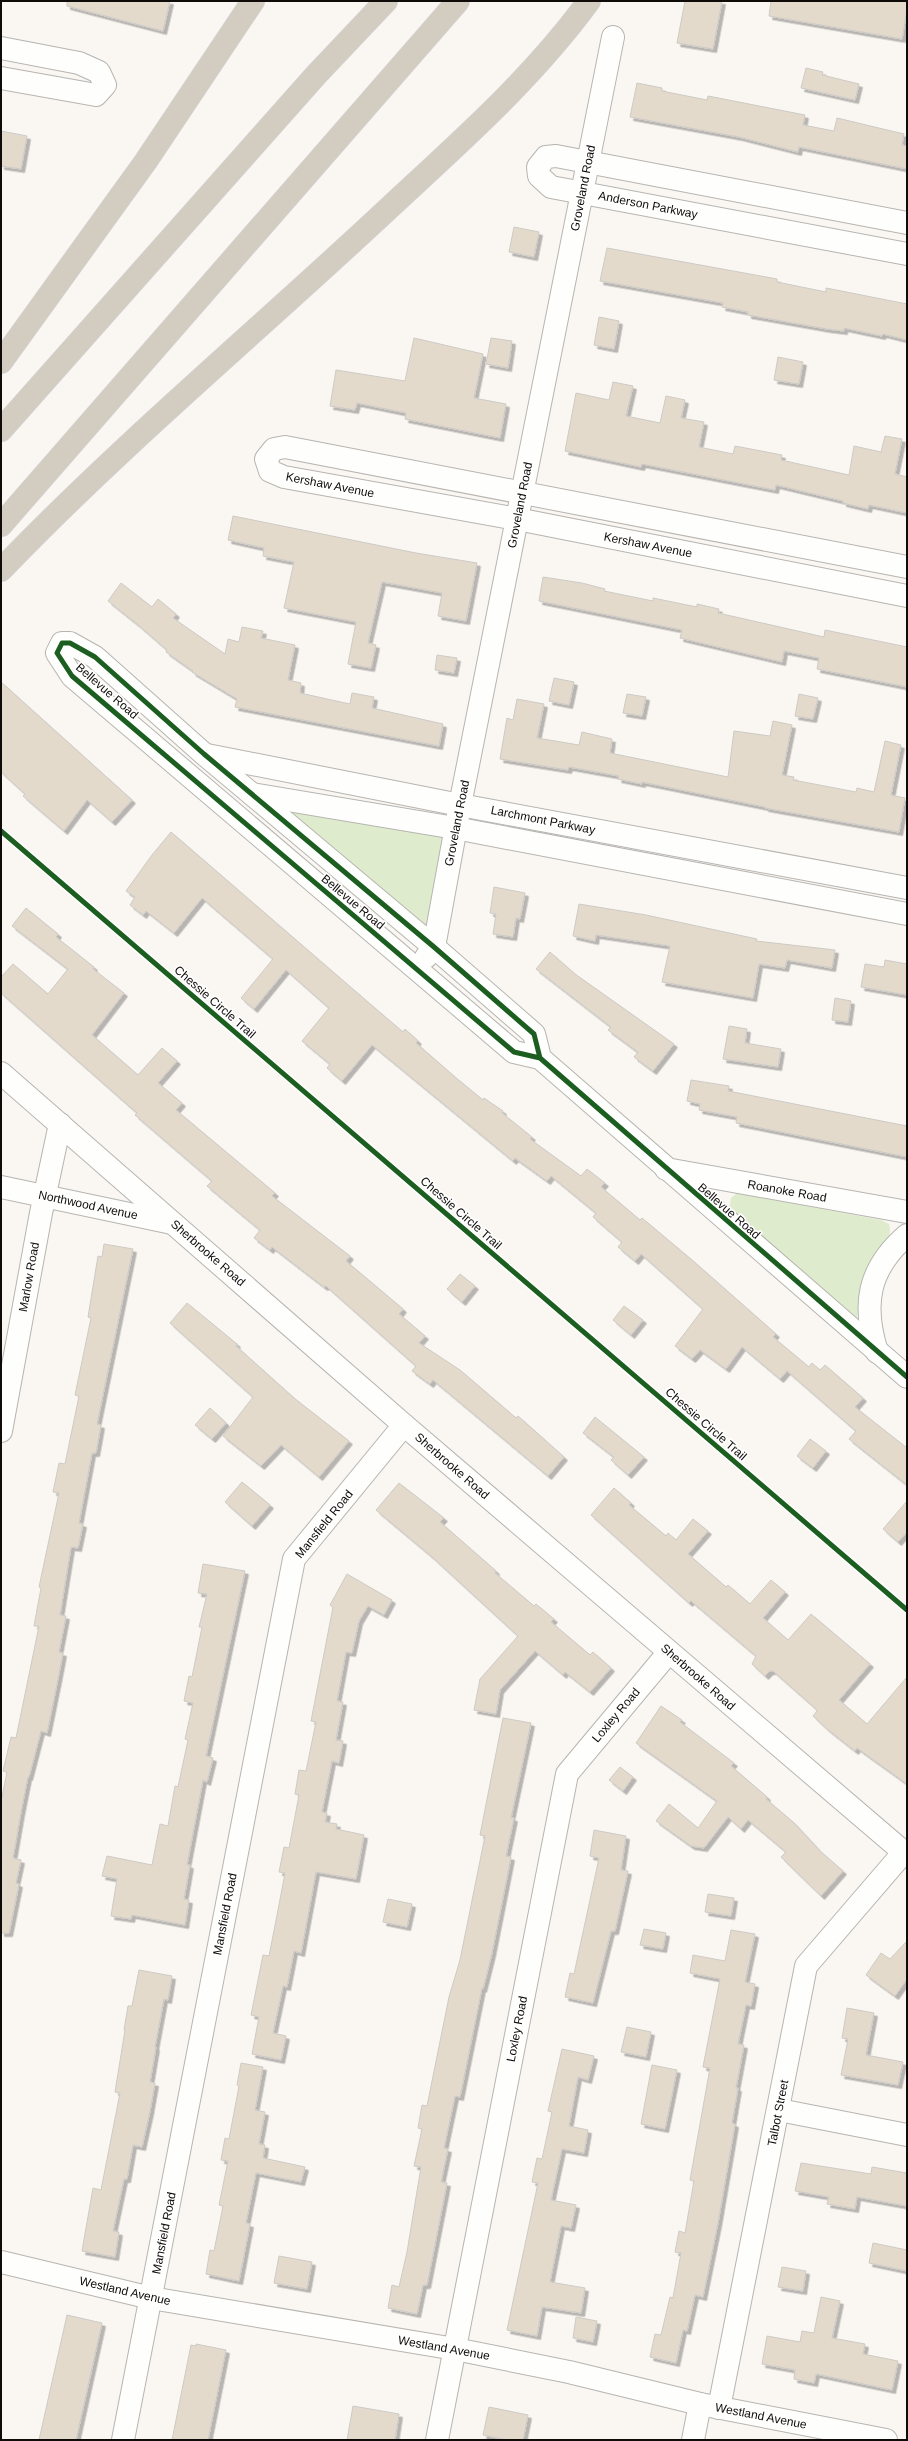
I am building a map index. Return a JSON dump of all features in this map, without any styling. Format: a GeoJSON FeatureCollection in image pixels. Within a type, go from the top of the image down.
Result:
{"type":"FeatureCollection","features":[{"type":"Feature","properties":{"kind":"highway"},"geometry":{"type":"LineString","coordinates":[[1,362],[146,161],[253,1]]}},
{"type":"Feature","properties":{"kind":"highway"},"geometry":{"type":"LineString","coordinates":[[1,430],[316,75],[386,1]]}},
{"type":"Feature","properties":{"kind":"highway"},"geometry":{"type":"LineString","coordinates":[[1,525],[458,1]]}},
{"type":"Feature","properties":{"kind":"highway"},"geometry":{"type":"LineString","coordinates":[[1,570],[158,416],[325,268],[510,96],[559,42],[589,1]]}},
{"type":"Feature","properties":{"kind":"street","name":"Groveland Road"},"geometry":{"type":"LineString","coordinates":[[416,969],[434,947],[455,828],[613,37]]}},
{"type":"Feature","properties":{"kind":"street"},"geometry":{"type":"LineString","coordinates":[[1,48],[79,63],[99,72],[105,85],[96,95],[1,78]]}},
{"type":"Feature","properties":{"kind":"street","name":"Anderson Parkway"},"geometry":{"type":"LineString","coordinates":[[907,223],[556,156],[546,157],[538,167],[539,176],[551,187],[907,254]]}},
{"type":"Feature","properties":{"kind":"street","name":"Kershaw Avenue"},"geometry":{"type":"LineString","coordinates":[[907,567],[522,491],[285,447],[274,449],[266,459],[270,471],[284,477],[517,519],[907,596]]}},
{"type":"Feature","properties":{"kind":"street","name":"Bellevue Road"},"geometry":{"type":"LineString","coordinates":[[540,1058],[534,1034],[434,947],[250,794],[95,657],[70,643],[62,643],[57,653],[72,676],[514,1052],[540,1058],[907,1377]]}},
{"type":"Feature","properties":{"kind":"street"},"geometry":{"type":"LineString","coordinates":[[187,774],[204,754]]}},
{"type":"Feature","properties":{"kind":"street","name":"Larchmont Parkway"},"geometry":{"type":"LineString","coordinates":[[204,754],[460,805],[907,888]]}},
{"type":"Feature","properties":{"kind":"street"},"geometry":{"type":"LineString","coordinates":[[235,814],[250,794]]}},
{"type":"Feature","properties":{"kind":"street","name":"Larchmont Parkway"},"geometry":{"type":"LineString","coordinates":[[250,794],[455,828],[907,914]]}},
{"type":"Feature","properties":{"kind":"street","name":"Sherbrooke Road"},"geometry":{"type":"LineString","coordinates":[[1,1073],[404,1425],[905,1854]]}},
{"type":"Feature","properties":{"kind":"street","name":"Marlow Road"},"geometry":{"type":"LineString","coordinates":[[1,1431],[45,1195],[60,1124]]}},
{"type":"Feature","properties":{"kind":"street","name":"Roanoke Road"},"geometry":{"type":"LineString","coordinates":[[666,1169],[907,1212]]}},
{"type":"Feature","properties":{"kind":"street","name":"Northwood Avenue"},"geometry":{"type":"LineString","coordinates":[[1,1187],[174,1223]]}},
{"type":"Feature","properties":{"kind":"street"},"geometry":{"type":"LineString","coordinates":[[878,1352],[870,1327],[868,1305],[881,1263],[907,1235]]}},
{"type":"Feature","properties":{"kind":"street","name":"Mansfield Road"},"geometry":{"type":"LineString","coordinates":[[123,2440],[294,1559],[404,1425]]}},
{"type":"Feature","properties":{"kind":"street","name":"Loxley Road"},"geometry":{"type":"LineString","coordinates":[[437,2440],[567,1774],[669,1652]]}},
{"type":"Feature","properties":{"kind":"street","name":"Talbot Street"},"geometry":{"type":"LineString","coordinates":[[693,2440],[710,2406],[779,2110],[806,1966],[905,1854]]}},
{"type":"Feature","properties":{"kind":"street"},"geometry":{"type":"LineString","coordinates":[[779,2110],[907,2135]]}},
{"type":"Feature","properties":{"kind":"street","name":"Westland Avenue"},"geometry":{"type":"LineString","coordinates":[[1,2262],[151,2298],[455,2350],[569,2372],[710,2406],[886,2440]]}},
{"type":"Feature","properties":{"kind":"green space"},"geometry":{"type":"Polygon","coordinates":[[[294,808],[449,832],[432,939],[288,812],[294,808]]]}},
{"type":"Feature","properties":{"kind":"green space"},"geometry":{"type":"Polygon","coordinates":[[[737,1193],[881,1220],[889,1224],[890,1232],[885,1247],[871,1268],[862,1287],[856,1324],[729,1210],[731,1198],[737,1193]]]}},
{"type":"Feature","properties":{"kind":"building"},"geometry":{"type":"Polygon","coordinates":[[[67,1],[170,1],[163,31],[67,6],[67,1]]]}},
{"type":"Feature","properties":{"kind":"building"},"geometry":{"type":"Polygon","coordinates":[[[685,1],[722,1],[713,49],[677,43],[685,1]]]}},
{"type":"Feature","properties":{"kind":"building"},"geometry":{"type":"Polygon","coordinates":[[[771,1],[907,1],[902,39],[769,16],[771,1]]]}},
{"type":"Feature","properties":{"kind":"building"},"geometry":{"type":"Polygon","coordinates":[[[806,68],[823,72],[822,75],[859,84],[855,100],[801,88],[806,68]]]}},
{"type":"Feature","properties":{"kind":"building"},"geometry":{"type":"Polygon","coordinates":[[[637,83],[662,88],[662,91],[707,100],[708,96],[805,115],[803,125],[834,131],[837,118],[904,134],[902,145],[907,146],[907,169],[799,147],[798,152],[739,137],[630,117],[637,83]]]}},
{"type":"Feature","properties":{"kind":"building"},"geometry":{"type":"Polygon","coordinates":[[[1,131],[27,136],[21,169],[1,166],[1,131]]]}},
{"type":"Feature","properties":{"kind":"building"},"geometry":{"type":"Polygon","coordinates":[[[514,227],[539,232],[534,257],[509,252],[514,227]]]}},
{"type":"Feature","properties":{"kind":"building"},"geometry":{"type":"Polygon","coordinates":[[[607,248],[777,279],[777,282],[826,292],[826,288],[907,304],[907,340],[883,334],[882,336],[844,328],[844,331],[827,329],[748,315],[748,312],[722,307],[723,303],[600,281],[607,248]]]}},
{"type":"Feature","properties":{"kind":"building"},"geometry":{"type":"Polygon","coordinates":[[[599,317],[619,321],[614,349],[594,345],[599,317]]]}},
{"type":"Feature","properties":{"kind":"building"},"geometry":{"type":"Polygon","coordinates":[[[414,338],[483,354],[474,398],[506,404],[500,438],[405,419],[406,413],[357,403],[355,410],[330,406],[336,370],[405,381],[414,338]]]}},
{"type":"Feature","properties":{"kind":"building"},"geometry":{"type":"Polygon","coordinates":[[[491,338],[512,341],[508,368],[486,364],[491,338]]]}},
{"type":"Feature","properties":{"kind":"building"},"geometry":{"type":"Polygon","coordinates":[[[778,357],[803,362],[799,384],[774,380],[778,357]]]}},
{"type":"Feature","properties":{"kind":"building"},"geometry":{"type":"Polygon","coordinates":[[[613,382],[633,386],[626,416],[660,423],[666,396],[685,400],[681,418],[704,422],[699,447],[733,454],[735,446],[782,455],[781,460],[849,475],[854,446],[881,452],[885,436],[902,439],[895,474],[907,477],[907,513],[869,505],[868,509],[843,503],[843,501],[776,485],[775,490],[642,464],[641,467],[565,451],[576,393],[609,400],[613,382]]]}},
{"type":"Feature","properties":{"kind":"building"},"geometry":{"type":"Polygon","coordinates":[[[233,516],[416,553],[477,563],[466,621],[438,616],[442,593],[382,582],[368,643],[376,645],[371,668],[348,664],[356,622],[284,608],[294,562],[263,556],[264,548],[228,540],[233,516]]]}},
{"type":"Feature","properties":{"kind":"building"},"geometry":{"type":"Polygon","coordinates":[[[543,577],[582,583],[605,589],[604,591],[653,601],[653,598],[697,607],[697,604],[719,609],[718,613],[824,637],[825,630],[907,647],[907,687],[817,669],[819,658],[784,651],[782,662],[680,638],[682,630],[539,601],[543,577]]]}},
{"type":"Feature","properties":{"kind":"building"},"geometry":{"type":"Polygon","coordinates":[[[121,583],[152,607],[158,599],[176,614],[173,618],[225,654],[228,639],[239,642],[242,627],[263,631],[261,638],[295,645],[288,680],[301,683],[300,693],[350,704],[352,693],[374,697],[372,708],[443,724],[439,746],[235,707],[237,699],[192,672],[193,671],[166,652],[167,650],[108,601],[121,583]]]}},
{"type":"Feature","properties":{"kind":"building"},"geometry":{"type":"Polygon","coordinates":[[[437,655],[457,658],[454,673],[435,670],[437,655]]]}},
{"type":"Feature","properties":{"kind":"building"},"geometry":{"type":"Polygon","coordinates":[[[554,678],[574,682],[569,705],[549,701],[554,678]]]}},
{"type":"Feature","properties":{"kind":"building"},"geometry":{"type":"Polygon","coordinates":[[[1,682],[132,800],[112,822],[87,800],[64,831],[23,796],[25,794],[1,772],[1,682]]]}},
{"type":"Feature","properties":{"kind":"building"},"geometry":{"type":"Polygon","coordinates":[[[627,694],[646,697],[642,716],[623,713],[627,694]]]}},
{"type":"Feature","properties":{"kind":"building"},"geometry":{"type":"Polygon","coordinates":[[[799,694],[818,698],[813,719],[795,716],[799,694]]]}},
{"type":"Feature","properties":{"kind":"building"},"geometry":{"type":"Polygon","coordinates":[[[517,699],[544,704],[537,738],[579,745],[582,732],[612,739],[610,753],[728,777],[734,731],[770,736],[773,721],[792,725],[782,775],[794,777],[793,780],[856,792],[857,788],[874,792],[885,741],[901,745],[891,795],[905,798],[899,832],[765,808],[642,782],[642,784],[618,779],[619,776],[569,767],[568,770],[500,759],[507,718],[513,720],[517,699]]]}},
{"type":"Feature","properties":{"kind":"building"},"geometry":{"type":"Polygon","coordinates":[[[171,832],[403,1032],[405,1029],[418,1041],[416,1043],[455,1077],[483,1100],[484,1098],[503,1111],[502,1113],[532,1137],[530,1139],[581,1176],[587,1169],[605,1183],[601,1187],[640,1220],[642,1218],[692,1260],[776,1334],[773,1337],[809,1367],[812,1363],[820,1370],[825,1365],[863,1398],[855,1407],[907,1448],[907,1485],[849,1439],[856,1431],[787,1371],[780,1379],[742,1347],[726,1369],[700,1350],[692,1359],[675,1346],[703,1309],[641,1254],[635,1261],[618,1247],[622,1242],[593,1217],[596,1213],[551,1176],[547,1181],[515,1158],[513,1161],[372,1045],[342,1081],[327,1068],[330,1064],[302,1041],[329,1008],[286,970],[254,1009],[241,998],[273,959],[202,898],[174,933],[146,911],[143,915],[130,905],[135,897],[126,891],[171,832]]]}},
{"type":"Feature","properties":{"kind":"building"},"geometry":{"type":"Polygon","coordinates":[[[494,887],[525,893],[520,919],[516,918],[513,937],[493,934],[496,914],[490,913],[494,887]]]}},
{"type":"Feature","properties":{"kind":"building"},"geometry":{"type":"Polygon","coordinates":[[[579,904],[646,915],[757,939],[756,941],[835,950],[832,968],[787,960],[785,968],[759,964],[753,998],[662,982],[670,946],[596,935],[595,941],[573,936],[579,904]]]}},
{"type":"Feature","properties":{"kind":"building"},"geometry":{"type":"Polygon","coordinates":[[[26,908],[58,934],[56,937],[124,993],[92,1035],[138,1075],[162,1048],[177,1061],[158,1083],[182,1103],[176,1110],[275,1193],[272,1196],[350,1256],[346,1261],[403,1309],[399,1314],[425,1336],[419,1343],[460,1370],[516,1418],[518,1416],[564,1457],[548,1476],[433,1380],[430,1384],[412,1371],[416,1366],[326,1286],[324,1287],[272,1247],[270,1250],[254,1238],[260,1230],[207,1186],[212,1181],[135,1115],[137,1113],[1,993],[1,977],[13,964],[48,994],[68,969],[12,926],[26,908]]]}},
{"type":"Feature","properties":{"kind":"building"},"geometry":{"type":"Polygon","coordinates":[[[550,952],[575,974],[674,1044],[653,1071],[634,1057],[638,1052],[608,1030],[611,1027],[536,969],[550,952]]]}},
{"type":"Feature","properties":{"kind":"building"},"geometry":{"type":"Polygon","coordinates":[[[885,960],[907,964],[907,995],[861,987],[865,964],[884,967],[885,960]]]}},
{"type":"Feature","properties":{"kind":"building"},"geometry":{"type":"Polygon","coordinates":[[[835,998],[851,1001],[848,1022],[832,1020],[835,998]]]}},
{"type":"Feature","properties":{"kind":"building"},"geometry":{"type":"Polygon","coordinates":[[[729,1026],[747,1029],[745,1043],[781,1049],[778,1067],[723,1059],[729,1026]]]}},
{"type":"Feature","properties":{"kind":"building"},"geometry":{"type":"Polygon","coordinates":[[[691,1080],[729,1086],[728,1091],[907,1126],[907,1157],[736,1123],[737,1117],[699,1110],[700,1104],[687,1101],[691,1080]]]}},
{"type":"Feature","properties":{"kind":"building"},"geometry":{"type":"Polygon","coordinates":[[[104,1244],[133,1249],[97,1424],[101,1425],[96,1453],[92,1453],[79,1523],[83,1524],[78,1548],[71,1547],[60,1615],[66,1616],[59,1652],[63,1653],[58,1679],[47,1733],[41,1731],[28,1777],[21,1812],[13,1858],[21,1860],[16,1883],[19,1884],[9,1933],[1,1933],[1,1802],[7,1772],[3,1771],[11,1737],[16,1738],[39,1626],[34,1626],[41,1588],[39,1587],[59,1493],[53,1492],[59,1463],[65,1464],[79,1396],[75,1395],[91,1318],[88,1317],[98,1256],[102,1257],[104,1244]]]}},
{"type":"Feature","properties":{"kind":"building"},"geometry":{"type":"Polygon","coordinates":[[[460,1274],[475,1286],[462,1302],[447,1289],[460,1274]]]}},
{"type":"Feature","properties":{"kind":"building"},"geometry":{"type":"Polygon","coordinates":[[[187,1303],[237,1344],[236,1346],[294,1398],[349,1441],[319,1477],[281,1445],[261,1466],[223,1436],[253,1397],[170,1323],[187,1303]]]}},
{"type":"Feature","properties":{"kind":"building"},"geometry":{"type":"Polygon","coordinates":[[[624,1306],[643,1320],[631,1335],[613,1320],[624,1306]]]}},
{"type":"Feature","properties":{"kind":"building"},"geometry":{"type":"Polygon","coordinates":[[[210,1408],[226,1423],[212,1439],[195,1425],[210,1408]]]}},
{"type":"Feature","properties":{"kind":"building"},"geometry":{"type":"Polygon","coordinates":[[[595,1417],[644,1457],[628,1475],[611,1460],[614,1457],[583,1433],[595,1417]]]}},
{"type":"Feature","properties":{"kind":"building"},"geometry":{"type":"Polygon","coordinates":[[[810,1439],[826,1451],[813,1468],[797,1456],[810,1439]]]}},
{"type":"Feature","properties":{"kind":"building"},"geometry":{"type":"Polygon","coordinates":[[[242,1482],[270,1505],[252,1526],[225,1502],[242,1482]]]}},
{"type":"Feature","properties":{"kind":"building"},"geometry":{"type":"Polygon","coordinates":[[[399,1483],[444,1518],[440,1522],[496,1571],[495,1573],[534,1606],[536,1604],[554,1619],[551,1622],[590,1655],[593,1652],[611,1668],[590,1692],[565,1672],[563,1675],[535,1651],[500,1690],[496,1714],[474,1710],[480,1679],[518,1636],[431,1556],[376,1510],[399,1483]]]}},
{"type":"Feature","properties":{"kind":"building"},"geometry":{"type":"Polygon","coordinates":[[[614,1488],[631,1503],[629,1505],[666,1536],[668,1533],[676,1540],[693,1519],[708,1531],[688,1554],[726,1587],[728,1585],[750,1604],[771,1580],[785,1592],[763,1618],[788,1640],[811,1614],[870,1664],[839,1700],[867,1724],[907,1677],[907,1784],[857,1748],[855,1751],[827,1729],[813,1716],[817,1711],[815,1708],[773,1671],[770,1671],[765,1676],[752,1664],[756,1656],[691,1601],[689,1603],[591,1515],[614,1488]]]}},
{"type":"Feature","properties":{"kind":"building"},"geometry":{"type":"Polygon","coordinates":[[[907,1501],[907,1532],[898,1542],[883,1529],[907,1501]]]}},
{"type":"Feature","properties":{"kind":"building"},"geometry":{"type":"Polygon","coordinates":[[[203,1564],[245,1571],[206,1756],[213,1758],[207,1782],[203,1780],[187,1865],[190,1865],[184,1899],[189,1900],[185,1925],[132,1915],[131,1919],[111,1916],[117,1879],[102,1876],[107,1856],[152,1865],[160,1824],[168,1826],[175,1786],[178,1787],[188,1740],[185,1739],[193,1703],[184,1701],[189,1676],[192,1677],[202,1627],[199,1627],[207,1594],[198,1593],[203,1564]]]}},
{"type":"Feature","properties":{"kind":"building"},"geometry":{"type":"Polygon","coordinates":[[[347,1574],[392,1600],[384,1615],[368,1606],[359,1621],[352,1653],[346,1652],[337,1701],[343,1702],[336,1740],[343,1741],[339,1763],[332,1761],[322,1812],[327,1813],[325,1822],[337,1824],[336,1829],[364,1835],[356,1879],[316,1872],[301,1953],[294,1951],[287,1987],[283,1986],[273,2033],[286,2036],[281,2060],[252,2054],[259,2017],[251,2015],[263,1955],[269,1956],[285,1873],[279,1872],[284,1847],[289,1848],[299,1795],[295,1794],[299,1770],[306,1771],[316,1722],[311,1721],[333,1607],[330,1605],[347,1574]]]}},
{"type":"Feature","properties":{"kind":"building"},"geometry":{"type":"Polygon","coordinates":[[[661,1706],[682,1720],[680,1722],[734,1763],[731,1766],[767,1797],[766,1799],[793,1822],[820,1851],[843,1871],[821,1896],[781,1857],[786,1852],[748,1820],[741,1829],[728,1817],[704,1848],[691,1846],[656,1821],[669,1804],[698,1828],[717,1801],[636,1743],[661,1706]]]}},
{"type":"Feature","properties":{"kind":"building"},"geometry":{"type":"Polygon","coordinates":[[[503,1718],[531,1723],[511,1818],[514,1818],[506,1856],[511,1857],[492,1953],[483,1989],[482,1988],[460,2097],[455,2096],[444,2148],[448,2149],[441,2182],[447,2183],[427,2285],[423,2285],[417,2314],[388,2308],[392,2285],[399,2287],[407,2252],[421,2167],[414,2166],[422,2129],[418,2128],[422,2105],[427,2106],[449,1997],[460,1960],[485,1836],[480,1835],[503,1718]]]}},
{"type":"Feature","properties":{"kind":"building"},"geometry":{"type":"Polygon","coordinates":[[[620,1767],[633,1777],[623,1791],[609,1780],[620,1767]]]}},
{"type":"Feature","properties":{"kind":"building"},"geometry":{"type":"Polygon","coordinates":[[[594,1830],[626,1836],[621,1870],[628,1871],[615,1931],[611,1931],[593,2003],[565,1997],[570,1973],[574,1974],[599,1858],[590,1856],[594,1830]]]}},
{"type":"Feature","properties":{"kind":"building"},"geometry":{"type":"Polygon","coordinates":[[[708,1894],[734,1898],[731,1916],[705,1912],[708,1894]]]}},
{"type":"Feature","properties":{"kind":"building"},"geometry":{"type":"Polygon","coordinates":[[[388,1899],[412,1904],[407,1927],[383,1922],[388,1899]]]}},
{"type":"Feature","properties":{"kind":"building"},"geometry":{"type":"Polygon","coordinates":[[[644,1929],[666,1933],[663,1949],[640,1945],[644,1929]]]}},
{"type":"Feature","properties":{"kind":"building"},"geometry":{"type":"Polygon","coordinates":[[[731,1930],[755,1934],[745,1982],[755,1984],[751,2006],[746,2005],[738,2044],[744,2045],[736,2088],[738,2088],[732,2123],[735,2124],[718,2223],[703,2297],[695,2295],[687,2331],[683,2330],[676,2363],[650,2357],[655,2334],[661,2335],[670,2297],[673,2298],[681,2253],[675,2252],[679,2231],[685,2233],[694,2181],[690,2180],[710,2068],[703,2067],[720,1979],[690,1973],[693,1955],[725,1961],[731,1930]]]}},
{"type":"Feature","properties":{"kind":"building"},"geometry":{"type":"Polygon","coordinates":[[[907,1941],[907,1979],[895,1996],[866,1975],[881,1953],[890,1959],[907,1941]]]}},
{"type":"Feature","properties":{"kind":"building"},"geometry":{"type":"Polygon","coordinates":[[[139,1970],[172,1976],[168,2000],[164,1999],[155,2047],[150,2082],[155,2083],[142,2147],[133,2145],[127,2179],[124,2179],[113,2231],[119,2232],[115,2257],[82,2251],[93,2188],[101,2190],[120,2093],[115,2092],[128,2006],[132,2006],[139,1970]]]}},
{"type":"Feature","properties":{"kind":"building"},"geometry":{"type":"Polygon","coordinates":[[[847,2008],[874,2013],[866,2055],[903,2062],[898,2085],[841,2075],[848,2039],[842,2038],[847,2008]]]}},
{"type":"Feature","properties":{"kind":"building"},"geometry":{"type":"Polygon","coordinates":[[[627,2027],[651,2032],[646,2057],[621,2052],[627,2027]]]}},
{"type":"Feature","properties":{"kind":"building"},"geometry":{"type":"Polygon","coordinates":[[[562,2049],[594,2056],[588,2080],[578,2077],[569,2126],[588,2130],[584,2153],[562,2149],[551,2200],[576,2205],[571,2228],[561,2226],[550,2282],[585,2288],[581,2313],[542,2307],[537,2336],[507,2330],[538,2183],[532,2182],[537,2158],[542,2159],[552,2112],[548,2111],[562,2049]]]}},
{"type":"Feature","properties":{"kind":"building"},"geometry":{"type":"Polygon","coordinates":[[[241,2063],[263,2067],[255,2110],[265,2112],[259,2144],[265,2145],[263,2158],[305,2167],[301,2182],[256,2173],[246,2223],[250,2224],[239,2281],[206,2274],[210,2250],[214,2251],[223,2206],[219,2205],[228,2161],[221,2160],[225,2138],[229,2139],[239,2086],[237,2085],[241,2063]]]}},
{"type":"Feature","properties":{"kind":"building"},"geometry":{"type":"Polygon","coordinates":[[[652,2065],[677,2070],[665,2129],[641,2124],[652,2065]]]}},
{"type":"Feature","properties":{"kind":"building"},"geometry":{"type":"Polygon","coordinates":[[[801,2163],[871,2174],[872,2167],[907,2173],[907,2206],[857,2197],[855,2209],[827,2204],[829,2197],[795,2191],[801,2163]]]}},
{"type":"Feature","properties":{"kind":"building"},"geometry":{"type":"Polygon","coordinates":[[[873,2243],[907,2250],[907,2271],[869,2263],[873,2243]]]}},
{"type":"Feature","properties":{"kind":"building"},"geometry":{"type":"Polygon","coordinates":[[[279,2256],[312,2262],[307,2289],[274,2283],[279,2256]]]}},
{"type":"Feature","properties":{"kind":"building"},"geometry":{"type":"Polygon","coordinates":[[[782,2267],[806,2271],[803,2291],[778,2287],[782,2267]]]}},
{"type":"Feature","properties":{"kind":"building"},"geometry":{"type":"Polygon","coordinates":[[[821,2297],[840,2301],[832,2338],[865,2344],[863,2354],[898,2361],[892,2390],[816,2374],[814,2383],[794,2379],[795,2370],[762,2364],[767,2336],[800,2342],[802,2331],[814,2333],[821,2297]]]}},
{"type":"Feature","properties":{"kind":"building"},"geometry":{"type":"Polygon","coordinates":[[[67,2315],[102,2323],[76,2440],[39,2440],[67,2315]]]}},
{"type":"Feature","properties":{"kind":"building"},"geometry":{"type":"Polygon","coordinates":[[[576,2317],[597,2321],[593,2342],[573,2338],[576,2317]]]}},
{"type":"Feature","properties":{"kind":"building"},"geometry":{"type":"Polygon","coordinates":[[[196,2344],[226,2350],[208,2440],[172,2440],[191,2345],[196,2346],[196,2344]]]}},
{"type":"Feature","properties":{"kind":"building"},"geometry":{"type":"Polygon","coordinates":[[[353,2406],[399,2414],[395,2440],[347,2440],[353,2406]]]}},
{"type":"Feature","properties":{"kind":"building"},"geometry":{"type":"Polygon","coordinates":[[[489,2407],[528,2415],[523,2440],[507,2440],[483,2435],[489,2407]]]}},
{"type":"Feature","properties":{"kind":"cycle path"},"geometry":{"type":"LineString","coordinates":[[540,1058],[534,1034],[434,947],[204,754],[95,657],[70,643],[62,643],[57,653],[72,676],[514,1052],[540,1058],[907,1377]]}},
{"type":"Feature","properties":{"kind":"cycle path","name":"Chessie Circle Trail"},"geometry":{"type":"LineString","coordinates":[[1,831],[907,1610]]}}]}
